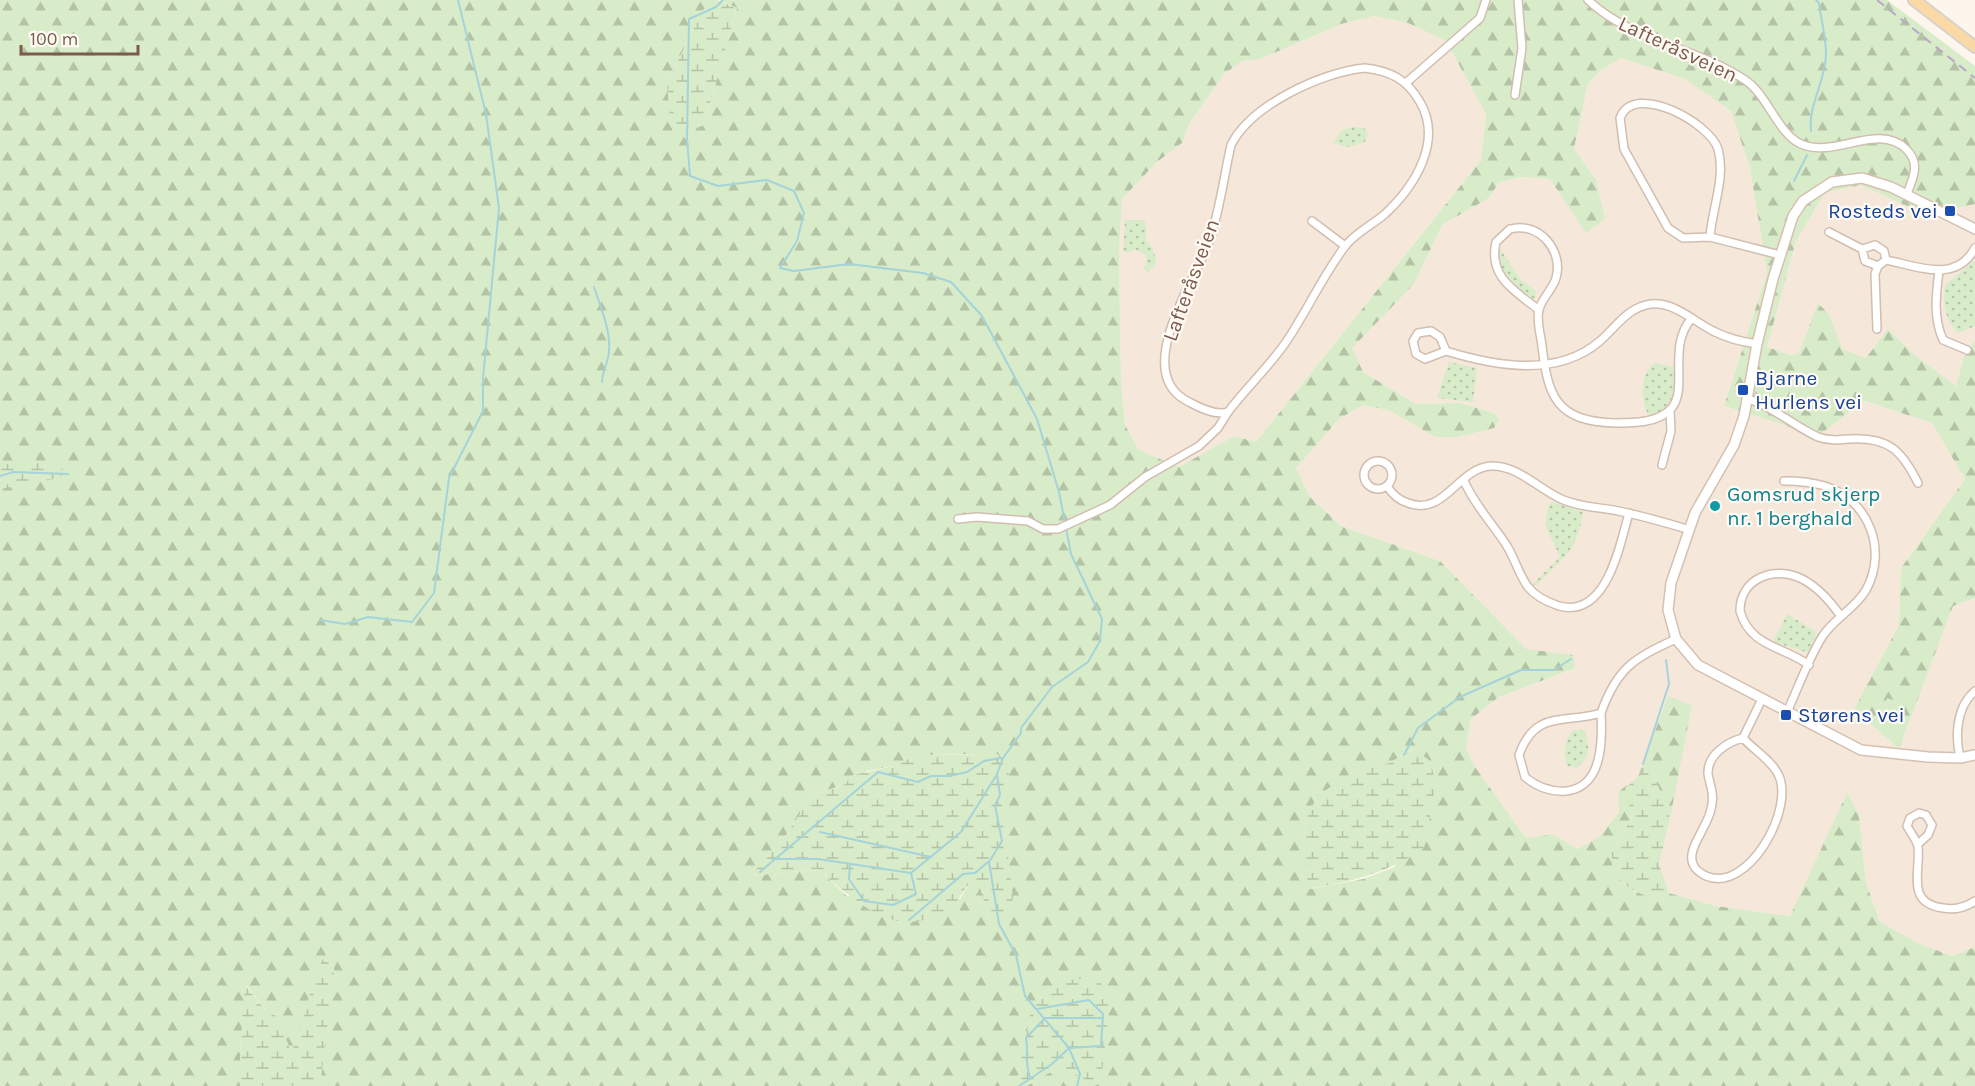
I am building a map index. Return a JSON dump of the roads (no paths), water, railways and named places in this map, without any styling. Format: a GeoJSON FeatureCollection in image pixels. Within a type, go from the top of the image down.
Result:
{"type":"FeatureCollection","features":[{"type":"Feature","properties":{"kind":"main road"},"geometry":{"type":"LineString","coordinates":[[1914,0],[1975,47]]}},
{"type":"Feature","properties":{"kind":"street"},"geometry":{"type":"LineString","coordinates":[[958,519],[977,517],[1028,521],[1043,529],[1058,530],[1110,505],[1145,477],[1199,446],[1218,428],[1228,412],[1277,354],[1345,246],[1362,229],[1385,213],[1421,167],[1428,144],[1428,119],[1407,82],[1480,18],[1486,0]]}},
{"type":"Feature","properties":{"kind":"street"},"geometry":{"type":"LineString","coordinates":[[1515,95],[1522,48],[1521,11],[1518,0]]}},
{"type":"Feature","properties":{"kind":"street","name":"Lafteråsveien"},"geometry":{"type":"LineString","coordinates":[[1588,0],[1619,24],[1708,59],[1749,82],[1790,135],[1803,145],[1830,147],[1884,139],[1898,142],[1914,157],[1915,171],[1907,194]]}},
{"type":"Feature","properties":{"kind":"street","name":"Lafteråsveien"},"geometry":{"type":"LineString","coordinates":[[1228,412],[1222,414],[1194,405],[1173,392],[1165,370],[1165,352],[1173,321],[1210,239],[1231,145],[1236,135],[1252,116],[1271,103],[1348,70],[1380,70],[1407,82]]}},
{"type":"Feature","properties":{"kind":"street"},"geometry":{"type":"LineString","coordinates":[[1710,237],[1720,176],[1720,162],[1714,141],[1698,124],[1682,116],[1652,104],[1635,102],[1629,105],[1620,118],[1624,149],[1649,189],[1664,222],[1673,233],[1681,237],[1710,237],[1780,255]]}},
{"type":"Feature","properties":{"kind":"street"},"geometry":{"type":"LineString","coordinates":[[1975,229],[1907,194],[1876,181],[1862,178],[1832,182],[1812,193],[1797,208],[1780,255],[1757,344],[1749,399],[1734,445],[1701,500],[1671,583],[1668,602],[1676,639],[1698,665],[1861,750],[1879,750],[1928,757],[1960,758],[1975,755]]}},
{"type":"Feature","properties":{"kind":"street"},"geometry":{"type":"LineString","coordinates":[[1312,221],[1345,246]]}},
{"type":"Feature","properties":{"kind":"street"},"geometry":{"type":"LineString","coordinates":[[1539,310],[1515,294],[1506,284],[1497,267],[1496,242],[1510,229],[1532,229],[1547,240],[1554,250],[1556,277],[1539,310],[1544,364],[1552,396],[1562,407],[1575,415],[1607,423],[1625,423],[1660,417],[1670,410]]}},
{"type":"Feature","properties":{"kind":"street"},"geometry":{"type":"LineString","coordinates":[[1829,232],[1862,249],[1875,246],[1884,251],[1886,260]]}},
{"type":"Feature","properties":{"kind":"street"},"geometry":{"type":"LineString","coordinates":[[1877,329],[1875,274],[1878,266],[1886,260],[1939,271],[1964,263],[1975,248]]}},
{"type":"Feature","properties":{"kind":"street"},"geometry":{"type":"LineString","coordinates":[[1862,249],[1865,261],[1878,266]]}},
{"type":"Feature","properties":{"kind":"street"},"geometry":{"type":"LineString","coordinates":[[1939,271],[1935,314],[1940,333],[1943,340],[1967,350]]}},
{"type":"Feature","properties":{"kind":"street"},"geometry":{"type":"LineString","coordinates":[[1446,351],[1440,337],[1431,331],[1418,333],[1413,341],[1413,350],[1421,358],[1430,359],[1446,351],[1503,363],[1556,364],[1585,351],[1628,314],[1641,306],[1663,304],[1715,332],[1741,342],[1757,344]]}},
{"type":"Feature","properties":{"kind":"street"},"geometry":{"type":"LineString","coordinates":[[1662,465],[1671,431],[1670,410],[1678,393],[1680,336],[1691,319]]}},
{"type":"Feature","properties":{"kind":"street"},"geometry":{"type":"LineString","coordinates":[[1749,399],[1780,413],[1818,436],[1835,440],[1868,438],[1887,444],[1904,458],[1918,483]]}},
{"type":"Feature","properties":{"kind":"street"},"geometry":{"type":"LineString","coordinates":[[1381,461],[1390,467],[1392,478],[1388,486],[1376,489],[1366,482],[1364,474],[1370,464],[1381,461]]}},
{"type":"Feature","properties":{"kind":"street"},"geometry":{"type":"LineString","coordinates":[[1388,486],[1401,501],[1416,506],[1427,506],[1444,497],[1471,474],[1481,469],[1499,467],[1522,476],[1545,492],[1574,504],[1629,513],[1690,530]]}},
{"type":"Feature","properties":{"kind":"street"},"geometry":{"type":"LineString","coordinates":[[1464,481],[1476,505],[1513,555],[1528,587],[1543,600],[1564,607],[1585,601],[1603,587],[1614,566],[1629,513]]}},
{"type":"Feature","properties":{"kind":"street"},"geometry":{"type":"LineString","coordinates":[[1784,481],[1810,483],[1841,494],[1857,505],[1869,524],[1875,549],[1872,578],[1861,598],[1840,615],[1821,638],[1787,712]]}},
{"type":"Feature","properties":{"kind":"street"},"geometry":{"type":"LineString","coordinates":[[1809,664],[1797,656],[1763,643],[1750,632],[1740,611],[1746,588],[1766,575],[1788,574],[1806,581],[1820,591],[1840,615]]}},
{"type":"Feature","properties":{"kind":"street"},"geometry":{"type":"LineString","coordinates":[[1601,713],[1551,719],[1540,725],[1523,743],[1518,755],[1525,777],[1550,791],[1561,793],[1580,786],[1589,778],[1598,762],[1601,713],[1609,692],[1622,670],[1642,655],[1676,639]]}},
{"type":"Feature","properties":{"kind":"street"},"geometry":{"type":"LineString","coordinates":[[1960,758],[1958,727],[1960,715],[1975,691]]}},
{"type":"Feature","properties":{"kind":"street"},"geometry":{"type":"LineString","coordinates":[[1743,738],[1778,774],[1783,792],[1780,807],[1765,845],[1750,863],[1733,874],[1708,877],[1698,871],[1691,858],[1692,850],[1713,809],[1708,773],[1710,762],[1724,746],[1743,738],[1762,699]]}},
{"type":"Feature","properties":{"kind":"street"},"geometry":{"type":"LineString","coordinates":[[1918,844],[1917,885],[1926,902],[1935,906],[1952,908],[1975,901]]}},
{"type":"Feature","properties":{"kind":"waterway"},"geometry":{"type":"LineString","coordinates":[[320,620],[345,624],[368,617],[412,622],[434,593],[449,478],[483,411],[483,378],[499,208],[486,114],[458,0]]}},
{"type":"Feature","properties":{"kind":"waterway"},"geometry":{"type":"LineString","coordinates":[[723,0],[716,7],[689,19],[687,139],[690,176],[718,186],[767,180],[794,191],[804,213],[797,241],[780,268],[794,271],[849,264],[923,273],[951,282],[982,316],[1037,419],[1059,492],[1065,523]]}},
{"type":"Feature","properties":{"kind":"waterway"},"geometry":{"type":"LineString","coordinates":[[1811,131],[1812,111],[1823,74],[1826,54],[1819,3],[1816,0]]}},
{"type":"Feature","properties":{"kind":"waterway"},"geometry":{"type":"LineString","coordinates":[[1794,181],[1807,155]]}},
{"type":"Feature","properties":{"kind":"waterway"},"geometry":{"type":"LineString","coordinates":[[594,287],[609,343],[609,355],[602,382]]}},
{"type":"Feature","properties":{"kind":"waterway"},"geometry":{"type":"LineString","coordinates":[[0,476],[13,472],[68,474]]}},
{"type":"Feature","properties":{"kind":"waterway"},"geometry":{"type":"LineString","coordinates":[[1066,528],[1071,554],[1102,619],[1100,641],[1088,662],[1052,687],[1021,728],[1021,733],[1003,758],[997,774],[1000,795],[995,805],[1002,841],[989,862],[999,924],[1016,955],[1025,996],[1069,1048],[1080,1074],[1077,1086]]}},
{"type":"Feature","properties":{"kind":"waterway"},"geometry":{"type":"LineString","coordinates":[[1404,755],[1418,728],[1460,697],[1521,670],[1554,670],[1571,659]]}},
{"type":"Feature","properties":{"kind":"waterway"},"geometry":{"type":"LineString","coordinates":[[1643,764],[1669,684],[1666,660]]}},
{"type":"Feature","properties":{"kind":"waterway"},"geometry":{"type":"LineString","coordinates":[[760,872],[878,772],[918,782],[931,776],[950,776],[967,772],[984,761],[1001,758]]}},
{"type":"Feature","properties":{"kind":"waterway"},"geometry":{"type":"LineString","coordinates":[[850,865],[849,879],[864,901],[893,905],[916,894],[911,873],[961,832],[996,776]]}},
{"type":"Feature","properties":{"kind":"waterway"},"geometry":{"type":"LineString","coordinates":[[820,832],[931,857]]}},
{"type":"Feature","properties":{"kind":"waterway"},"geometry":{"type":"LineString","coordinates":[[772,859],[818,859],[911,873]]}},
{"type":"Feature","properties":{"kind":"waterway"},"geometry":{"type":"LineString","coordinates":[[909,920],[963,874],[975,873],[988,862]]}},
{"type":"Feature","properties":{"kind":"waterway"},"geometry":{"type":"LineString","coordinates":[[1019,1086],[1052,1064],[1069,1048],[1101,1046],[1103,1014],[1089,1000],[1037,1009]]}},
{"type":"Feature","properties":{"kind":"waterway"},"geometry":{"type":"LineString","coordinates":[[1030,1077],[1027,1066],[1026,1038],[1045,1018],[1103,1018]]}},
{"type":"Feature","properties":{"kind":"railway"},"geometry":{"type":"LineString","coordinates":[[1877,0],[1975,78]]}},
{"type":"Feature","properties":{"kind":"place","name":"Rosteds vei"},"geometry":{"type":"Point","coordinates":[1950,211]}},
{"type":"Feature","properties":{"kind":"place","name":"Bjarne Hurlens vei"},"geometry":{"type":"Point","coordinates":[1743,390]}},
{"type":"Feature","properties":{"kind":"place","name":"Gomsrud skjerp nr. 1 berghald"},"geometry":{"type":"Point","coordinates":[1715,506]}},
{"type":"Feature","properties":{"kind":"place","name":"Størens vei"},"geometry":{"type":"Point","coordinates":[1786,715]}}]}
